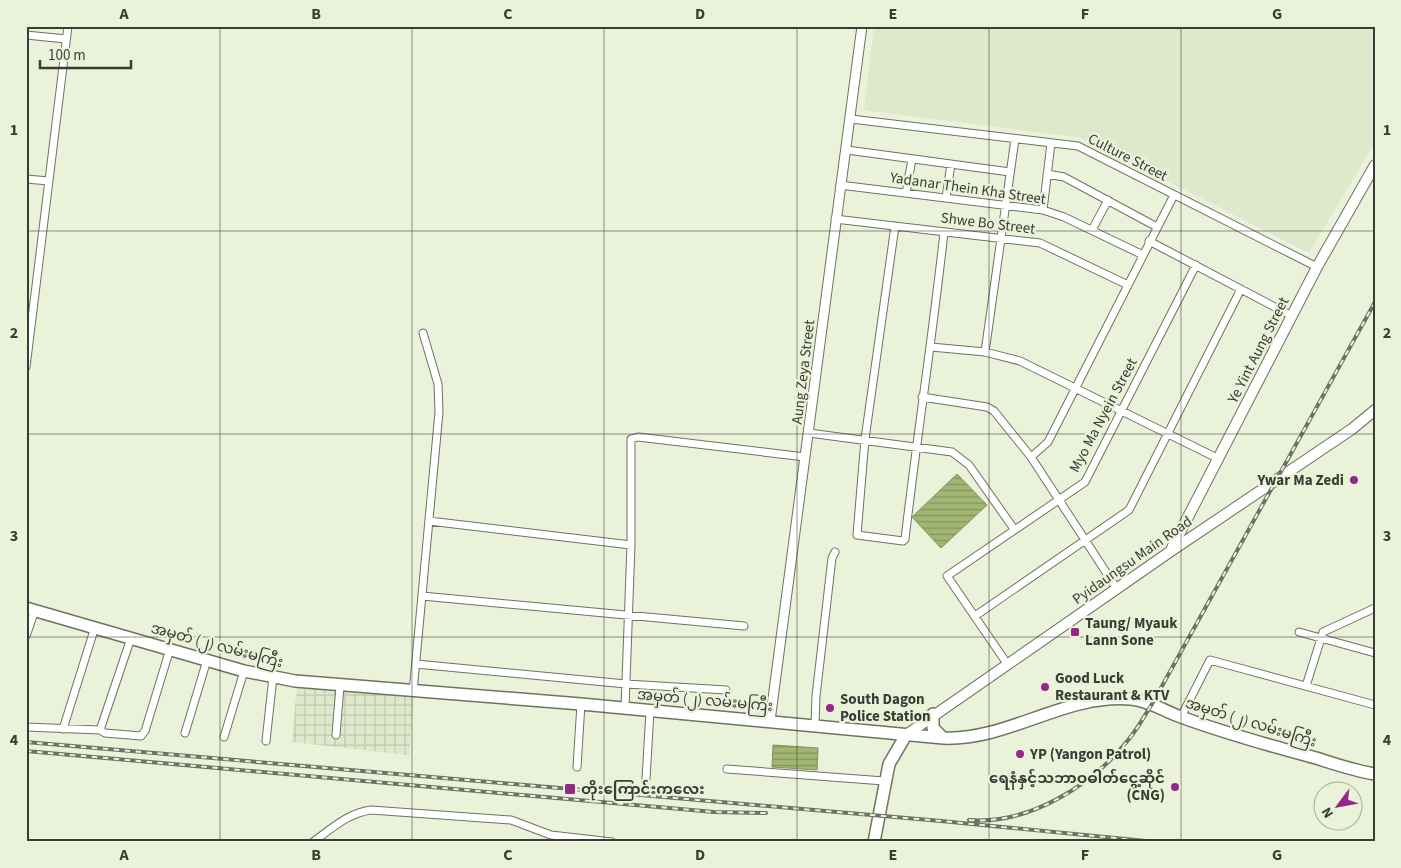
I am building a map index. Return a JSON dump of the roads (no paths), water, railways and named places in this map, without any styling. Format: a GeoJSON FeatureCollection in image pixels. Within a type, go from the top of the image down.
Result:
{"type":"FeatureCollection","features":[{"type":"Feature","properties":{"kind":"main road","name":"Ye Yint Aung Street"},"geometry":{"type":"LineString","coordinates":[[1171,551],[1317,267],[1375,165]]}},
{"type":"Feature","properties":{"kind":"main road","name":"Pyidaungsu Main Road"},"geometry":{"type":"LineString","coordinates":[[906,735],[1171,551],[1352,429],[1375,410]]}},
{"type":"Feature","properties":{"kind":"main road","name":"အမှတ် (၂) လမ်းမကြီး"},"geometry":{"type":"LineString","coordinates":[[30,609],[244,671],[273,677],[340,686],[581,704],[906,735],[957,738],[988,733],[1077,706],[1114,699],[1133,699],[1152,704],[1181,717],[1277,748],[1375,774]]}},
{"type":"Feature","properties":{"kind":"main road"},"geometry":{"type":"LineString","coordinates":[[934,714],[932,728],[943,738]]}},
{"type":"Feature","properties":{"kind":"main road"},"geometry":{"type":"LineString","coordinates":[[874,842],[884,781],[889,764],[906,735]]}},
{"type":"Feature","properties":{"kind":"street"},"geometry":{"type":"LineString","coordinates":[[26,367],[29,322],[68,26]]}},
{"type":"Feature","properties":{"kind":"street","name":"Aung Zeya Street"},"geometry":{"type":"LineString","coordinates":[[770,721],[862,26]]}},
{"type":"Feature","properties":{"kind":"street"},"geometry":{"type":"LineString","coordinates":[[26,34],[66,39]]}},
{"type":"Feature","properties":{"kind":"street","name":"Culture Street"},"geometry":{"type":"LineString","coordinates":[[851,119],[1078,146],[1317,267]]}},
{"type":"Feature","properties":{"kind":"street"},"geometry":{"type":"LineString","coordinates":[[985,352],[1015,139]]}},
{"type":"Feature","properties":{"kind":"street"},"geometry":{"type":"LineString","coordinates":[[1043,210],[1051,143]]}},
{"type":"Feature","properties":{"kind":"street"},"geometry":{"type":"LineString","coordinates":[[847,150],[1010,172]]}},
{"type":"Feature","properties":{"kind":"street"},"geometry":{"type":"LineString","coordinates":[[906,193],[912,159]]}},
{"type":"Feature","properties":{"kind":"street"},"geometry":{"type":"LineString","coordinates":[[946,198],[951,164]]}},
{"type":"Feature","properties":{"kind":"street"},"geometry":{"type":"LineString","coordinates":[[1047,174],[1064,177],[1157,227]]}},
{"type":"Feature","properties":{"kind":"street"},"geometry":{"type":"LineString","coordinates":[[26,179],[49,181]]}},
{"type":"Feature","properties":{"kind":"street","name":"Yadanar Thein Kha Street"},"geometry":{"type":"LineString","coordinates":[[840,185],[1043,210],[1064,217],[1143,255]]}},
{"type":"Feature","properties":{"kind":"street"},"geometry":{"type":"LineString","coordinates":[[1031,457],[1048,442],[1174,195]]}},
{"type":"Feature","properties":{"kind":"street"},"geometry":{"type":"LineString","coordinates":[[1092,230],[1108,200]]}},
{"type":"Feature","properties":{"kind":"street","name":"Shwe Bo Street"},"geometry":{"type":"LineString","coordinates":[[835,219],[1046,245],[1128,285]]}},
{"type":"Feature","properties":{"kind":"street"},"geometry":{"type":"LineString","coordinates":[[895,226],[865,439],[856,535],[902,542],[905,539],[944,232]]}},
{"type":"Feature","properties":{"kind":"street"},"geometry":{"type":"LineString","coordinates":[[1150,241],[1292,316]]}},
{"type":"Feature","properties":{"kind":"street","name":"Myo Ma Nyein Street"},"geometry":{"type":"LineString","coordinates":[[975,616],[947,576],[1085,482],[1196,265]]}},
{"type":"Feature","properties":{"kind":"street"},"geometry":{"type":"LineString","coordinates":[[1008,665],[975,616],[1129,510],[1241,289]]}},
{"type":"Feature","properties":{"kind":"street"},"geometry":{"type":"LineString","coordinates":[[413,692],[439,412],[438,384],[424,333]]}},
{"type":"Feature","properties":{"kind":"street"},"geometry":{"type":"LineString","coordinates":[[931,346],[985,352],[1020,361],[1219,459]]}},
{"type":"Feature","properties":{"kind":"street"},"geometry":{"type":"LineString","coordinates":[[922,398],[990,408],[1031,457],[1117,589]]}},
{"type":"Feature","properties":{"kind":"street"},"geometry":{"type":"LineString","coordinates":[[809,433],[952,452],[969,464],[1014,529]]}},
{"type":"Feature","properties":{"kind":"street"},"geometry":{"type":"LineString","coordinates":[[625,708],[631,545],[631,444],[634,437],[806,457]]}},
{"type":"Feature","properties":{"kind":"street"},"geometry":{"type":"LineString","coordinates":[[429,521],[631,545]]}},
{"type":"Feature","properties":{"kind":"street"},"geometry":{"type":"LineString","coordinates":[[815,725],[816,696],[832,558],[835,552]]}},
{"type":"Feature","properties":{"kind":"street"},"geometry":{"type":"LineString","coordinates":[[422,596],[744,626]]}},
{"type":"Feature","properties":{"kind":"street"},"geometry":{"type":"LineString","coordinates":[[1306,686],[1325,630],[1375,608]]}},
{"type":"Feature","properties":{"kind":"street"},"geometry":{"type":"LineString","coordinates":[[26,636],[30,609]]}},
{"type":"Feature","properties":{"kind":"street"},"geometry":{"type":"LineString","coordinates":[[63,729],[95,628]]}},
{"type":"Feature","properties":{"kind":"street"},"geometry":{"type":"LineString","coordinates":[[1299,632],[1375,653]]}},
{"type":"Feature","properties":{"kind":"street"},"geometry":{"type":"LineString","coordinates":[[100,730],[131,638]]}},
{"type":"Feature","properties":{"kind":"street"},"geometry":{"type":"LineString","coordinates":[[26,726],[100,730],[105,733],[143,734],[170,649]]}},
{"type":"Feature","properties":{"kind":"street"},"geometry":{"type":"LineString","coordinates":[[185,733],[207,660]]}},
{"type":"Feature","properties":{"kind":"street"},"geometry":{"type":"LineString","coordinates":[[1181,717],[1210,660],[1375,705]]}},
{"type":"Feature","properties":{"kind":"street"},"geometry":{"type":"LineString","coordinates":[[416,664],[626,684],[726,690]]}},
{"type":"Feature","properties":{"kind":"street"},"geometry":{"type":"LineString","coordinates":[[224,737],[244,671]]}},
{"type":"Feature","properties":{"kind":"street"},"geometry":{"type":"LineString","coordinates":[[266,742],[273,677]]}},
{"type":"Feature","properties":{"kind":"street"},"geometry":{"type":"LineString","coordinates":[[336,735],[340,686]]}},
{"type":"Feature","properties":{"kind":"street"},"geometry":{"type":"LineString","coordinates":[[577,767],[581,704]]}},
{"type":"Feature","properties":{"kind":"street"},"geometry":{"type":"LineString","coordinates":[[646,779],[650,710]]}},
{"type":"Feature","properties":{"kind":"street"},"geometry":{"type":"LineString","coordinates":[[726,769],[884,781]]}},
{"type":"Feature","properties":{"kind":"street"},"geometry":{"type":"LineString","coordinates":[[313,842],[346,818],[360,811],[371,810],[511,820],[552,835],[612,842]]}},
{"type":"Feature","properties":{"kind":"railway"},"geometry":{"type":"LineString","coordinates":[[969,820],[992,820],[1014,816],[1058,799],[1097,772],[1129,739],[1152,704],[1375,302]]}},
{"type":"Feature","properties":{"kind":"railway"},"geometry":{"type":"LineString","coordinates":[[26,742],[941,821],[1156,842]]}},
{"type":"Feature","properties":{"kind":"railway"},"geometry":{"type":"LineString","coordinates":[[26,751],[714,812],[766,813]]}},
{"type":"Feature","properties":{"kind":"place","name":"Ywar Ma Zedi"},"geometry":{"type":"Point","coordinates":[1354,480]}},
{"type":"Feature","properties":{"kind":"place","name":"Taung/ Myauk Lann Sone"},"geometry":{"type":"Point","coordinates":[1075,632]}},
{"type":"Feature","properties":{"kind":"place","name":"Good Luck Restaurant & KTV"},"geometry":{"type":"Point","coordinates":[1045,687]}},
{"type":"Feature","properties":{"kind":"place","name":"South Dagon Police Station"},"geometry":{"type":"Point","coordinates":[830,708]}},
{"type":"Feature","properties":{"kind":"place","name":"YP (Yangon Patrol)"},"geometry":{"type":"Point","coordinates":[1020,754]}},
{"type":"Feature","properties":{"kind":"place","name":"ရေနံနှင့်သဘာဝဓါတ်ငွေ့ဆိုင် (CNG)"},"geometry":{"type":"Point","coordinates":[1175,787]}},
{"type":"Feature","properties":{"kind":"place","name":"တိုးကြောင်းကလေး"},"geometry":{"type":"Point","coordinates":[570,789]}}]}
